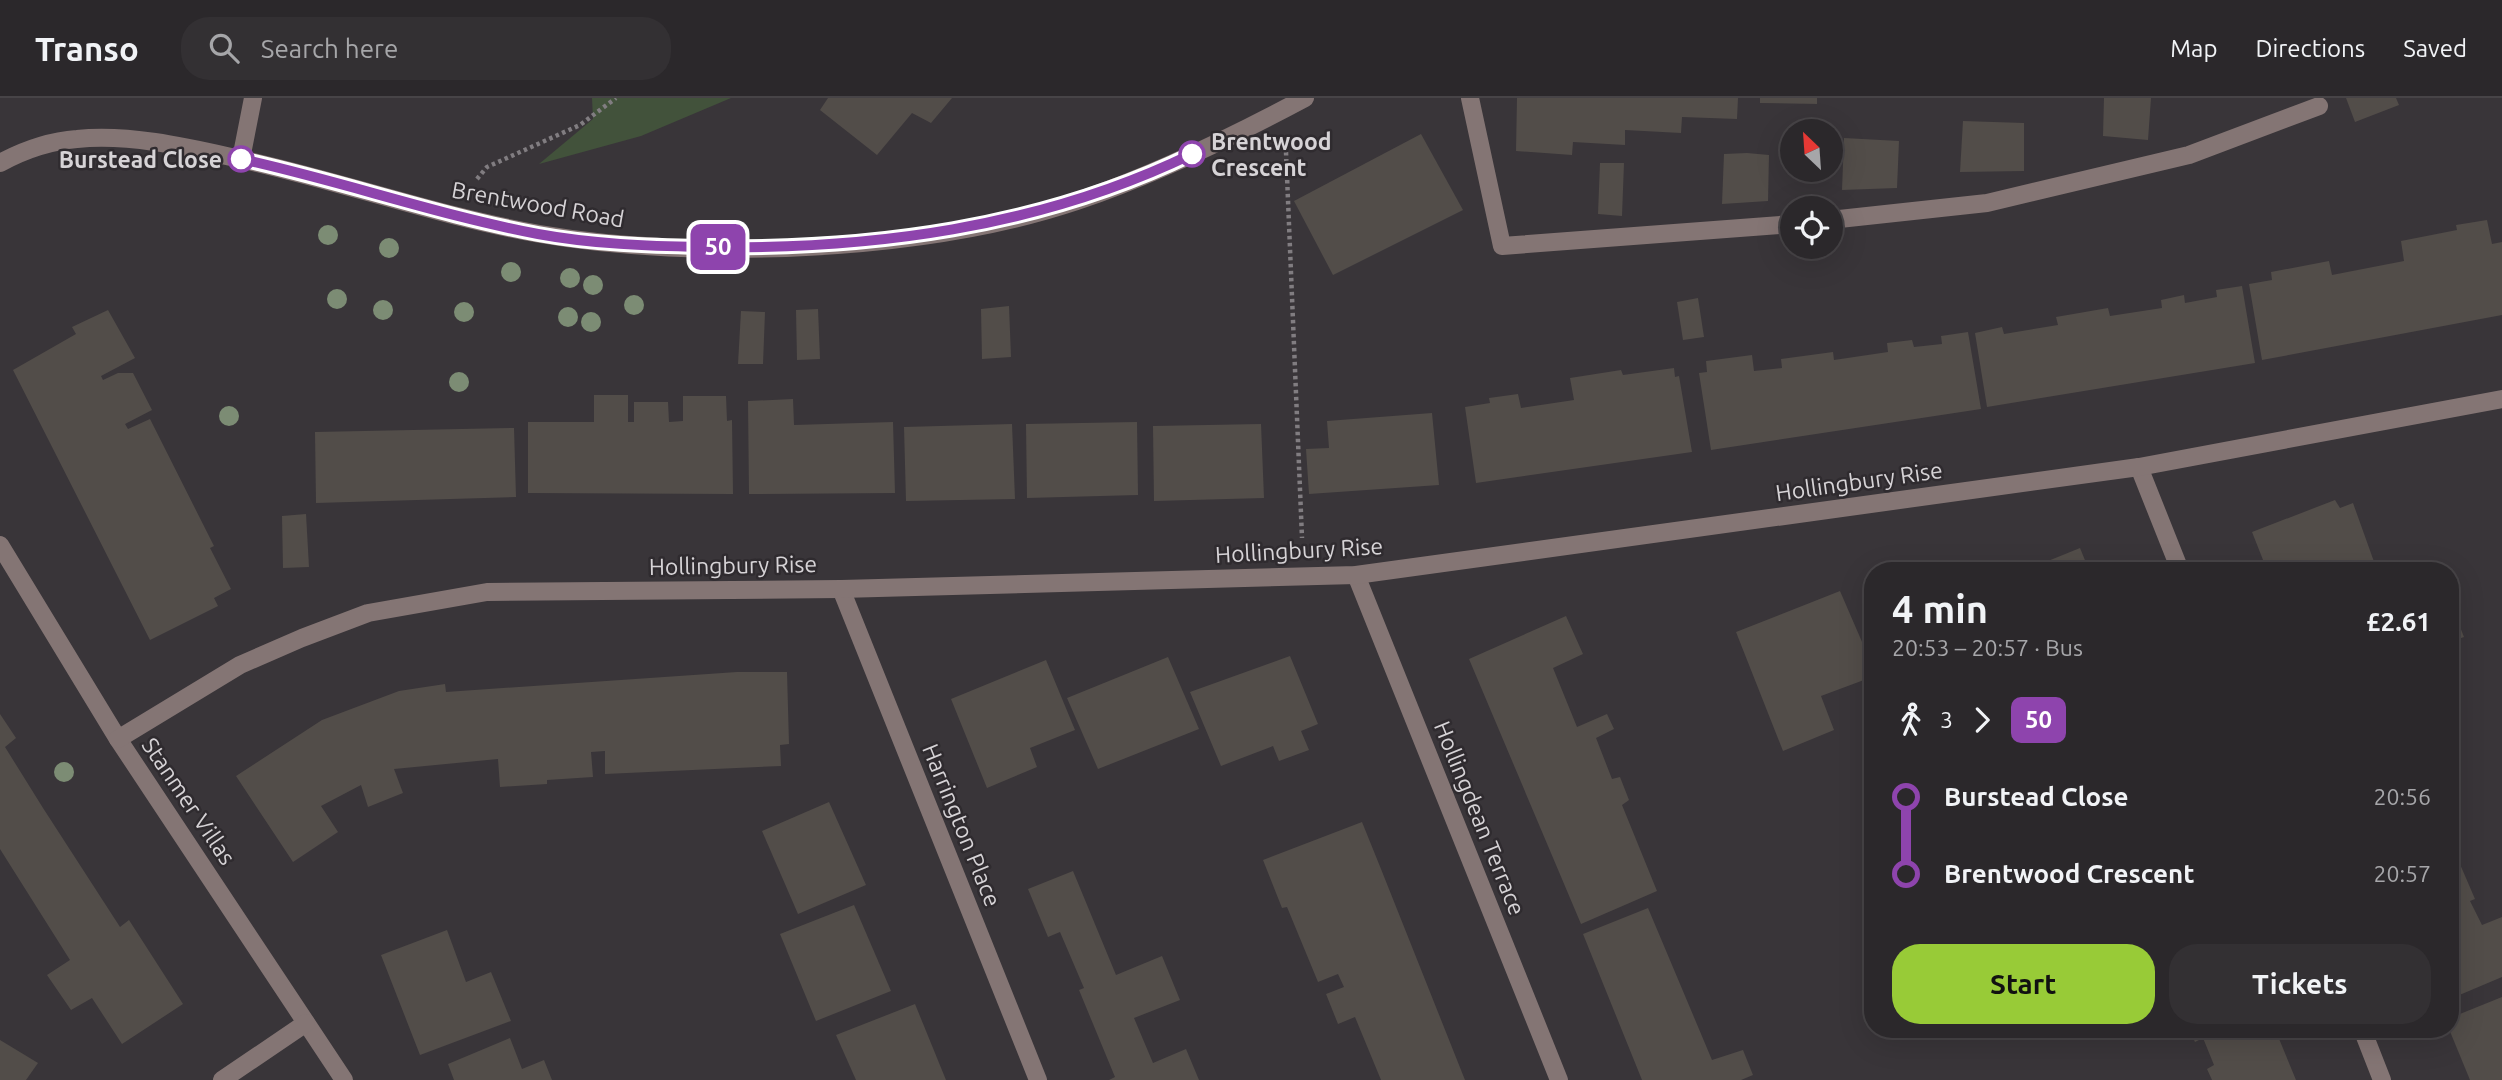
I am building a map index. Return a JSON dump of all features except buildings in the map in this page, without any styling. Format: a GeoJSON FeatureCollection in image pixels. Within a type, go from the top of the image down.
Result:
{"type":"FeatureCollection","features":[{"type":"Feature","properties":{"kind":"street"},"geometry":{"type":"LineString","coordinates":[[241,159],[253,98]]}},
{"type":"Feature","properties":{"kind":"street","name":"Brentwood Road"},"geometry":{"type":"LineString","coordinates":[[0,163],[42,145],[76,139],[108,138],[191,148],[241,159],[346,184],[448,215],[541,234],[635,245],[736,248],[836,245],[957,230],[1077,201],[1181,160],[1305,98]]}},
{"type":"Feature","properties":{"kind":"street"},"geometry":{"type":"LineString","coordinates":[[1470,98],[1503,246],[1780,225]]}},
{"type":"Feature","properties":{"kind":"street"},"geometry":{"type":"LineString","coordinates":[[1843,218],[1987,202],[2189,155],[2319,107]]}},
{"type":"Feature","properties":{"kind":"street","name":"Hollingbury Rise"},"geometry":{"type":"LineString","coordinates":[[118,739],[240,665],[368,614],[487,593],[841,589],[1356,575],[2139,467],[2502,399]]}},
{"type":"Feature","properties":{"kind":"street"},"geometry":{"type":"LineString","coordinates":[[2139,467],[2177,562]]}},
{"type":"Feature","properties":{"kind":"street","name":"Stanmer Villas"},"geometry":{"type":"LineString","coordinates":[[0,545],[118,739],[344,1080]]}},
{"type":"Feature","properties":{"kind":"street","name":"Hollingdean Terrace"},"geometry":{"type":"LineString","coordinates":[[1356,575],[1559,1080]]}},
{"type":"Feature","properties":{"kind":"street","name":"Harrington Place"},"geometry":{"type":"LineString","coordinates":[[841,589],[1038,1080]]}},
{"type":"Feature","properties":{"kind":"street"},"geometry":{"type":"LineString","coordinates":[[222,1080],[306,1023]]}},
{"type":"Feature","properties":{"kind":"street"},"geometry":{"type":"LineString","coordinates":[[2366,1038],[2382,1080]]}},
{"type":"Feature","properties":{"kind":"path"},"geometry":{"type":"LineString","coordinates":[[448,215],[487,167],[580,125],[616,98]]}},
{"type":"Feature","properties":{"kind":"path"},"geometry":{"type":"LineString","coordinates":[[1284,109],[1303,577]]}},
{"type":"Feature","properties":{"kind":"green space"},"geometry":{"type":"Polygon","coordinates":[[[592,98],[731,98],[641,136],[539,164],[593,119],[592,98]]]}},
{"type":"Feature","properties":{"kind":"bus line","name":"50"},"geometry":{"type":"LineString","coordinates":[[241,159],[346,184],[448,215],[541,234],[635,245],[736,248],[836,245],[957,230],[1016,218],[1077,201],[1192,154]]}},
{"type":"Feature","properties":{"kind":"place","name":"Brentwood Crescent"},"geometry":{"type":"Point","coordinates":[1192,154]}},
{"type":"Feature","properties":{"kind":"place","name":"Burstead Close"},"geometry":{"type":"Point","coordinates":[241,159]}}]}
